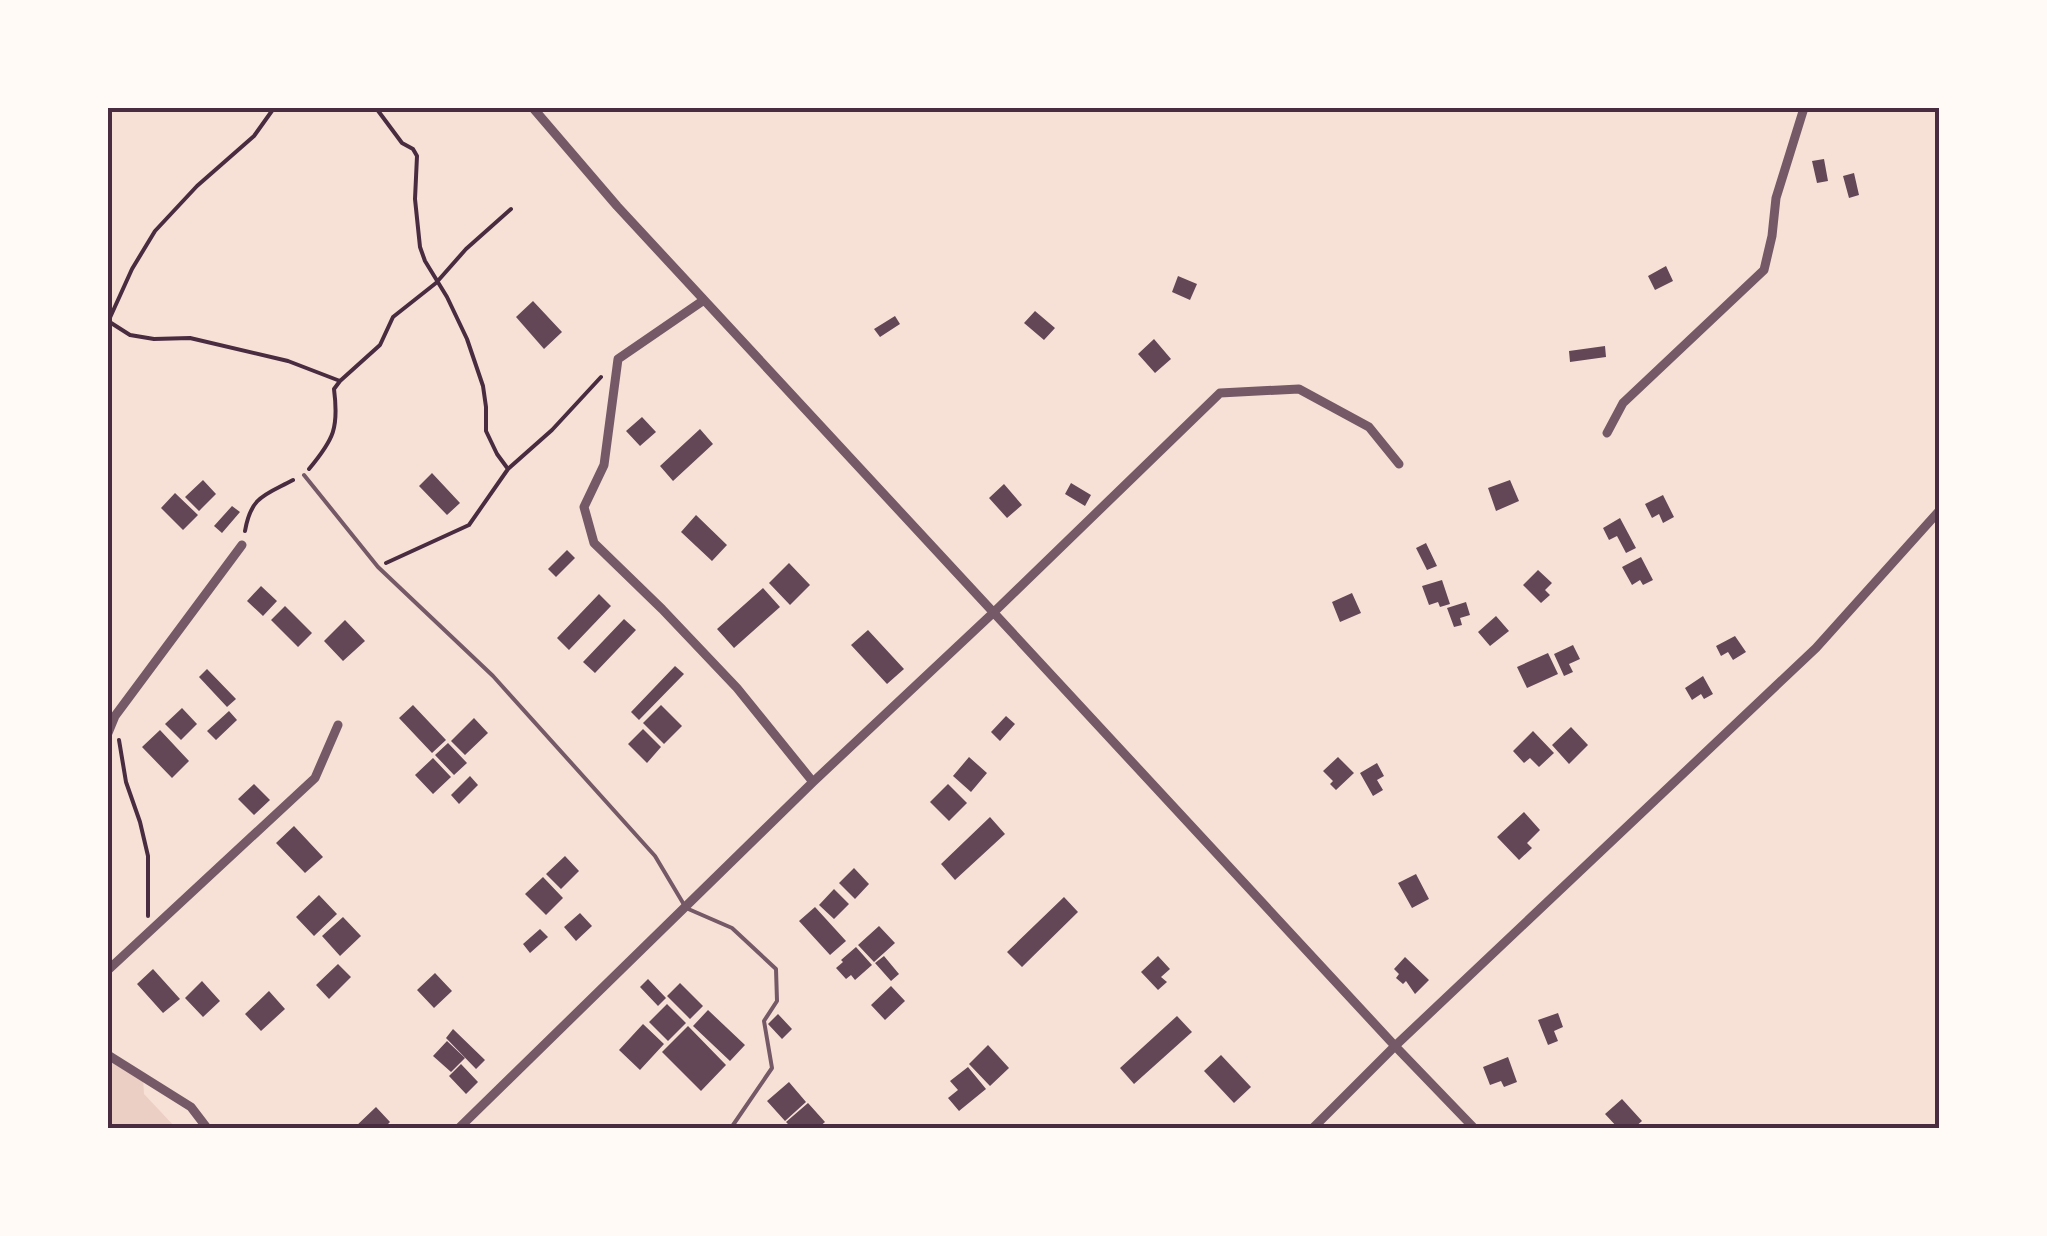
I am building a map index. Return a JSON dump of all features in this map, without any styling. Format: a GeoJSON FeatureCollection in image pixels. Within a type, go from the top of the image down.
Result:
{"type":"FeatureCollection","features":[{"type":"Feature","properties":{"kind":"street"},"geometry":{"type":"LineString","coordinates":[[535,108],[617,206],[1474,1128]]}},
{"type":"Feature","properties":{"kind":"street"},"geometry":{"type":"LineString","coordinates":[[1607,433],[1623,403],[1764,270],[1776,198],[1804,108]]}},
{"type":"Feature","properties":{"kind":"street"},"geometry":{"type":"LineString","coordinates":[[704,300],[618,359],[604,465],[584,507],[594,543],[737,688],[813,782]]}},
{"type":"Feature","properties":{"kind":"street"},"geometry":{"type":"LineString","coordinates":[[460,1128],[813,782],[1220,394],[1298,389],[1369,427],[1399,464]]}},
{"type":"Feature","properties":{"kind":"street"},"geometry":{"type":"LineString","coordinates":[[1313,1128],[1816,648],[1940,510]]}},
{"type":"Feature","properties":{"kind":"street"},"geometry":{"type":"LineString","coordinates":[[108,734],[115,716],[242,545]]}},
{"type":"Feature","properties":{"kind":"street"},"geometry":{"type":"LineString","coordinates":[[108,970],[314,778],[338,724]]}},
{"type":"Feature","properties":{"kind":"street"},"geometry":{"type":"LineString","coordinates":[[108,1055],[191,1108],[207,1128]]}},
{"type":"Feature","properties":{"kind":"lane"},"geometry":{"type":"LineString","coordinates":[[304,475],[378,567],[493,676],[643,842],[686,908],[732,928],[776,970],[777,1001],[764,1021],[772,1068],[731,1128]]}},
{"type":"Feature","properties":{"kind":"path"},"geometry":{"type":"LineString","coordinates":[[274,108],[254,136],[196,186],[155,232],[132,268],[108,322],[130,334],[154,340],[190,338],[288,361],[340,381]]}},
{"type":"Feature","properties":{"kind":"path"},"geometry":{"type":"LineString","coordinates":[[376,108],[417,156],[418,238],[425,261],[467,339],[483,386],[486,431],[508,469]]}},
{"type":"Feature","properties":{"kind":"path"},"geometry":{"type":"LineString","coordinates":[[242,545],[252,504],[260,496],[304,475],[325,450],[338,419],[334,390],[340,381],[380,345],[393,317],[436,283],[511,209]]}},
{"type":"Feature","properties":{"kind":"path"},"geometry":{"type":"LineString","coordinates":[[378,567],[468,525],[508,469],[552,430],[618,359]]}},
{"type":"Feature","properties":{"kind":"path"},"geometry":{"type":"LineString","coordinates":[[115,716],[126,782],[148,856],[147,933]]}},
{"type":"Feature","properties":{"kind":"shaded area"},"geometry":{"type":"Polygon","coordinates":[[[108,1055],[143,1077],[144,1094],[176,1128],[108,1128],[108,1055]]]}},
{"type":"Feature","properties":{"kind":"building"},"geometry":{"type":"Polygon","coordinates":[[[1824,159],[1828,181],[1817,183],[1812,161],[1824,159]]]}},
{"type":"Feature","properties":{"kind":"building"},"geometry":{"type":"Polygon","coordinates":[[[1854,173],[1859,195],[1849,198],[1843,176],[1854,173]]]}},
{"type":"Feature","properties":{"kind":"building"},"geometry":{"type":"Polygon","coordinates":[[[1666,266],[1673,281],[1655,290],[1648,276],[1666,266]]]}},
{"type":"Feature","properties":{"kind":"building"},"geometry":{"type":"Polygon","coordinates":[[[1178,276],[1197,284],[1190,300],[1172,292],[1178,276]]]}},
{"type":"Feature","properties":{"kind":"building"},"geometry":{"type":"Polygon","coordinates":[[[533,301],[562,332],[544,349],[516,317],[533,301]]]}},
{"type":"Feature","properties":{"kind":"building"},"geometry":{"type":"Polygon","coordinates":[[[1035,311],[1055,328],[1044,340],[1024,323],[1035,311]]]}},
{"type":"Feature","properties":{"kind":"building"},"geometry":{"type":"Polygon","coordinates":[[[895,316],[900,324],[880,337],[874,329],[895,316]]]}},
{"type":"Feature","properties":{"kind":"building"},"geometry":{"type":"Polygon","coordinates":[[[1154,339],[1171,359],[1155,373],[1138,354],[1154,339]]]}},
{"type":"Feature","properties":{"kind":"building"},"geometry":{"type":"Polygon","coordinates":[[[1605,346],[1606,357],[1570,362],[1569,351],[1605,346]]]}},
{"type":"Feature","properties":{"kind":"building"},"geometry":{"type":"Polygon","coordinates":[[[642,417],[656,432],[640,446],[626,431],[642,417]]]}},
{"type":"Feature","properties":{"kind":"building"},"geometry":{"type":"Polygon","coordinates":[[[700,429],[713,444],[673,481],[660,466],[700,429]]]}},
{"type":"Feature","properties":{"kind":"building"},"geometry":{"type":"Polygon","coordinates":[[[432,473],[460,503],[447,515],[419,486],[432,473]]]}},
{"type":"Feature","properties":{"kind":"building"},"geometry":{"type":"Polygon","coordinates":[[[203,480],[216,494],[199,511],[185,497],[203,480]]]}},
{"type":"Feature","properties":{"kind":"building"},"geometry":{"type":"Polygon","coordinates":[[[1510,480],[1519,501],[1496,511],[1488,488],[1510,480]]]}},
{"type":"Feature","properties":{"kind":"building"},"geometry":{"type":"Polygon","coordinates":[[[1071,483],[1091,495],[1085,506],[1065,494],[1071,483]]]}},
{"type":"Feature","properties":{"kind":"building"},"geometry":{"type":"Polygon","coordinates":[[[1004,484],[1022,505],[1007,518],[989,498],[1004,484]]]}},
{"type":"Feature","properties":{"kind":"building"},"geometry":{"type":"Polygon","coordinates":[[[175,493],[198,515],[183,530],[161,508],[175,493]]]}},
{"type":"Feature","properties":{"kind":"building"},"geometry":{"type":"Polygon","coordinates":[[[1663,495],[1674,517],[1663,523],[1659,514],[1652,518],[1645,504],[1663,495]]]}},
{"type":"Feature","properties":{"kind":"building"},"geometry":{"type":"Polygon","coordinates":[[[232,506],[240,512],[222,533],[214,526],[232,506]]]}},
{"type":"Feature","properties":{"kind":"building"},"geometry":{"type":"Polygon","coordinates":[[[696,515],[727,545],[712,561],[681,532],[696,515]]]}},
{"type":"Feature","properties":{"kind":"building"},"geometry":{"type":"Polygon","coordinates":[[[1620,518],[1636,548],[1626,553],[1617,536],[1609,540],[1603,528],[1620,518]]]}},
{"type":"Feature","properties":{"kind":"building"},"geometry":{"type":"Polygon","coordinates":[[[1426,543],[1437,566],[1427,570],[1416,548],[1426,543]]]}},
{"type":"Feature","properties":{"kind":"building"},"geometry":{"type":"Polygon","coordinates":[[[567,550],[575,558],[556,577],[548,569],[567,550]]]}},
{"type":"Feature","properties":{"kind":"building"},"geometry":{"type":"Polygon","coordinates":[[[1641,557],[1653,580],[1643,585],[1640,580],[1632,585],[1622,567],[1641,557]]]}},
{"type":"Feature","properties":{"kind":"building"},"geometry":{"type":"Polygon","coordinates":[[[789,563],[810,585],[790,605],[769,583],[789,563]]]}},
{"type":"Feature","properties":{"kind":"building"},"geometry":{"type":"Polygon","coordinates":[[[1538,570],[1552,583],[1545,590],[1550,595],[1541,603],[1523,585],[1538,570]]]}},
{"type":"Feature","properties":{"kind":"building"},"geometry":{"type":"Polygon","coordinates":[[[1442,580],[1450,604],[1429,605],[1422,586],[1442,580]]]}},
{"type":"Feature","properties":{"kind":"building"},"geometry":{"type":"Polygon","coordinates":[[[261,586],[277,601],[263,616],[247,601],[261,586]]]}},
{"type":"Feature","properties":{"kind":"building"},"geometry":{"type":"Polygon","coordinates":[[[763,588],[780,607],[734,648],[717,629],[763,588]]]}},
{"type":"Feature","properties":{"kind":"building"},"geometry":{"type":"Polygon","coordinates":[[[1352,593],[1361,613],[1340,622],[1332,602],[1352,593]]]}},
{"type":"Feature","properties":{"kind":"building"},"geometry":{"type":"Polygon","coordinates":[[[599,594],[611,606],[569,650],[557,638],[599,594]]]}},
{"type":"Feature","properties":{"kind":"building"},"geometry":{"type":"Polygon","coordinates":[[[1466,602],[1470,615],[1460,618],[1462,625],[1454,627],[1447,608],[1466,602]]]}},
{"type":"Feature","properties":{"kind":"building"},"geometry":{"type":"Polygon","coordinates":[[[285,606],[312,633],[298,647],[271,620],[285,606]]]}},
{"type":"Feature","properties":{"kind":"building"},"geometry":{"type":"Polygon","coordinates":[[[1496,616],[1509,631],[1490,646],[1478,632],[1496,616]]]}},
{"type":"Feature","properties":{"kind":"building"},"geometry":{"type":"Polygon","coordinates":[[[624,619],[636,630],[595,673],[583,662],[624,619]]]}},
{"type":"Feature","properties":{"kind":"building"},"geometry":{"type":"Polygon","coordinates":[[[345,620],[365,641],[343,661],[324,641],[345,620]]]}},
{"type":"Feature","properties":{"kind":"building"},"geometry":{"type":"Polygon","coordinates":[[[868,630],[904,669],[887,684],[851,645],[868,630]]]}},
{"type":"Feature","properties":{"kind":"building"},"geometry":{"type":"Polygon","coordinates":[[[1735,636],[1746,652],[1733,660],[1728,652],[1721,656],[1716,646],[1735,636]]]}},
{"type":"Feature","properties":{"kind":"building"},"geometry":{"type":"Polygon","coordinates":[[[1573,645],[1580,659],[1569,664],[1573,672],[1564,676],[1554,654],[1573,645]]]}},
{"type":"Feature","properties":{"kind":"building"},"geometry":{"type":"Polygon","coordinates":[[[1548,653],[1558,674],[1527,688],[1517,667],[1548,653]]]}},
{"type":"Feature","properties":{"kind":"building"},"geometry":{"type":"Polygon","coordinates":[[[675,666],[684,674],[639,720],[631,712],[675,666]]]}},
{"type":"Feature","properties":{"kind":"building"},"geometry":{"type":"Polygon","coordinates":[[[207,669],[236,699],[227,707],[199,677],[207,669]]]}},
{"type":"Feature","properties":{"kind":"building"},"geometry":{"type":"Polygon","coordinates":[[[1703,676],[1713,694],[1704,699],[1701,694],[1692,700],[1685,688],[1703,676]]]}},
{"type":"Feature","properties":{"kind":"building"},"geometry":{"type":"Polygon","coordinates":[[[413,705],[446,740],[432,753],[399,718],[413,705]]]}},
{"type":"Feature","properties":{"kind":"building"},"geometry":{"type":"Polygon","coordinates":[[[661,705],[682,726],[664,744],[643,723],[661,705]]]}},
{"type":"Feature","properties":{"kind":"building"},"geometry":{"type":"Polygon","coordinates":[[[182,708],[197,724],[181,740],[165,724],[182,708]]]}},
{"type":"Feature","properties":{"kind":"building"},"geometry":{"type":"Polygon","coordinates":[[[229,711],[237,720],[216,740],[207,731],[229,711]]]}},
{"type":"Feature","properties":{"kind":"building"},"geometry":{"type":"Polygon","coordinates":[[[1006,716],[1015,724],[1000,741],[991,732],[1006,716]]]}},
{"type":"Feature","properties":{"kind":"building"},"geometry":{"type":"Polygon","coordinates":[[[474,718],[488,733],[465,755],[451,741],[474,718]]]}},
{"type":"Feature","properties":{"kind":"building"},"geometry":{"type":"Polygon","coordinates":[[[1571,727],[1588,745],[1569,764],[1552,745],[1571,727]]]}},
{"type":"Feature","properties":{"kind":"building"},"geometry":{"type":"Polygon","coordinates":[[[643,729],[661,747],[647,763],[628,744],[643,729]]]}},
{"type":"Feature","properties":{"kind":"building"},"geometry":{"type":"Polygon","coordinates":[[[160,730],[189,761],[172,778],[142,747],[160,730]]]}},
{"type":"Feature","properties":{"kind":"building"},"geometry":{"type":"Polygon","coordinates":[[[1533,731],[1554,753],[1539,767],[1530,758],[1524,763],[1513,751],[1533,731]]]}},
{"type":"Feature","properties":{"kind":"building"},"geometry":{"type":"Polygon","coordinates":[[[448,743],[467,763],[454,775],[435,755],[448,743]]]}},
{"type":"Feature","properties":{"kind":"building"},"geometry":{"type":"Polygon","coordinates":[[[969,757],[987,773],[971,792],[953,776],[969,757]]]}},
{"type":"Feature","properties":{"kind":"building"},"geometry":{"type":"Polygon","coordinates":[[[1338,757],[1354,773],[1336,790],[1323,771],[1338,757]]]}},
{"type":"Feature","properties":{"kind":"building"},"geometry":{"type":"Polygon","coordinates":[[[433,758],[451,777],[433,794],[415,775],[433,758]]]}},
{"type":"Feature","properties":{"kind":"building"},"geometry":{"type":"Polygon","coordinates":[[[1377,763],[1384,776],[1377,780],[1383,790],[1373,796],[1360,773],[1377,763]]]}},
{"type":"Feature","properties":{"kind":"building"},"geometry":{"type":"Polygon","coordinates":[[[470,776],[478,785],[459,804],[451,795],[470,776]]]}},
{"type":"Feature","properties":{"kind":"building"},"geometry":{"type":"Polygon","coordinates":[[[254,784],[270,800],[254,815],[238,799],[254,784]]]}},
{"type":"Feature","properties":{"kind":"building"},"geometry":{"type":"Polygon","coordinates":[[[948,784],[967,803],[949,821],[930,802],[948,784]]]}},
{"type":"Feature","properties":{"kind":"building"},"geometry":{"type":"Polygon","coordinates":[[[1524,812],[1540,830],[1527,843],[1532,848],[1519,860],[1497,837],[1524,812]]]}},
{"type":"Feature","properties":{"kind":"building"},"geometry":{"type":"Polygon","coordinates":[[[990,817],[1005,834],[955,880],[941,864],[990,817]]]}},
{"type":"Feature","properties":{"kind":"building"},"geometry":{"type":"Polygon","coordinates":[[[294,826],[323,857],[305,873],[276,843],[294,826]]]}},
{"type":"Feature","properties":{"kind":"building"},"geometry":{"type":"Polygon","coordinates":[[[565,856],[579,871],[561,889],[546,874],[565,856]]]}},
{"type":"Feature","properties":{"kind":"building"},"geometry":{"type":"Polygon","coordinates":[[[854,868],[869,884],[855,899],[839,883],[854,868]]]}},
{"type":"Feature","properties":{"kind":"building"},"geometry":{"type":"Polygon","coordinates":[[[1416,874],[1429,899],[1412,908],[1398,883],[1416,874]]]}},
{"type":"Feature","properties":{"kind":"building"},"geometry":{"type":"Polygon","coordinates":[[[543,877],[563,898],[546,915],[525,894],[543,877]]]}},
{"type":"Feature","properties":{"kind":"building"},"geometry":{"type":"Polygon","coordinates":[[[834,889],[849,904],[834,919],[819,905],[834,889]]]}},
{"type":"Feature","properties":{"kind":"building"},"geometry":{"type":"Polygon","coordinates":[[[319,895],[337,914],[314,936],[296,917],[319,895]]]}},
{"type":"Feature","properties":{"kind":"building"},"geometry":{"type":"Polygon","coordinates":[[[1064,897],[1078,912],[1022,967],[1007,952],[1064,897]]]}},
{"type":"Feature","properties":{"kind":"building"},"geometry":{"type":"Polygon","coordinates":[[[815,907],[846,941],[830,955],[799,921],[815,907]]]}},
{"type":"Feature","properties":{"kind":"building"},"geometry":{"type":"Polygon","coordinates":[[[580,913],[592,926],[576,941],[564,927],[580,913]]]}},
{"type":"Feature","properties":{"kind":"building"},"geometry":{"type":"Polygon","coordinates":[[[343,917],[361,936],[340,956],[322,936],[343,917]]]}},
{"type":"Feature","properties":{"kind":"building"},"geometry":{"type":"Polygon","coordinates":[[[879,926],[895,943],[874,962],[858,945],[879,926]]]}},
{"type":"Feature","properties":{"kind":"building"},"geometry":{"type":"Polygon","coordinates":[[[540,929],[548,937],[530,953],[523,944],[540,929]]]}},
{"type":"Feature","properties":{"kind":"building"},"geometry":{"type":"Polygon","coordinates":[[[856,947],[872,965],[855,980],[851,975],[846,979],[836,968],[856,947]]]}},
{"type":"Feature","properties":{"kind":"building"},"geometry":{"type":"Polygon","coordinates":[[[884,956],[899,974],[891,981],[875,963],[884,956]]]}},
{"type":"Feature","properties":{"kind":"building"},"geometry":{"type":"Polygon","coordinates":[[[1158,956],[1170,969],[1161,977],[1167,982],[1158,990],[1141,972],[1158,956]]]}},
{"type":"Feature","properties":{"kind":"building"},"geometry":{"type":"Polygon","coordinates":[[[1405,957],[1429,980],[1415,994],[1406,981],[1403,984],[1396,978],[1399,974],[1394,969],[1405,957]]]}},
{"type":"Feature","properties":{"kind":"building"},"geometry":{"type":"Polygon","coordinates":[[[338,964],[351,977],[329,999],[316,985],[338,964]]]}},
{"type":"Feature","properties":{"kind":"building"},"geometry":{"type":"Polygon","coordinates":[[[153,969],[180,999],[163,1013],[137,984],[153,969]]]}},
{"type":"Feature","properties":{"kind":"building"},"geometry":{"type":"Polygon","coordinates":[[[435,973],[452,991],[434,1008],[417,990],[435,973]]]}},
{"type":"Feature","properties":{"kind":"building"},"geometry":{"type":"Polygon","coordinates":[[[648,979],[666,998],[658,1006],[640,987],[648,979]]]}},
{"type":"Feature","properties":{"kind":"building"},"geometry":{"type":"Polygon","coordinates":[[[202,981],[220,1001],[203,1017],[185,998],[202,981]]]}},
{"type":"Feature","properties":{"kind":"building"},"geometry":{"type":"Polygon","coordinates":[[[680,983],[703,1006],[690,1019],[667,996],[680,983]]]}},
{"type":"Feature","properties":{"kind":"building"},"geometry":{"type":"Polygon","coordinates":[[[891,986],[905,1001],[885,1020],[871,1005],[891,986]]]}},
{"type":"Feature","properties":{"kind":"building"},"geometry":{"type":"Polygon","coordinates":[[[269,991],[285,1009],[261,1031],[245,1014],[269,991]]]}},
{"type":"Feature","properties":{"kind":"building"},"geometry":{"type":"Polygon","coordinates":[[[667,1004],[686,1023],[668,1041],[649,1022],[667,1004]]]}},
{"type":"Feature","properties":{"kind":"building"},"geometry":{"type":"Polygon","coordinates":[[[708,1010],[745,1045],[730,1061],[693,1026],[708,1010]]]}},
{"type":"Feature","properties":{"kind":"building"},"geometry":{"type":"Polygon","coordinates":[[[1558,1013],[1563,1027],[1554,1031],[1558,1041],[1548,1045],[1538,1020],[1558,1013]]]}},
{"type":"Feature","properties":{"kind":"building"},"geometry":{"type":"Polygon","coordinates":[[[778,1014],[792,1029],[782,1039],[768,1024],[778,1014]]]}},
{"type":"Feature","properties":{"kind":"building"},"geometry":{"type":"Polygon","coordinates":[[[1177,1016],[1192,1032],[1134,1084],[1120,1068],[1177,1016]]]}},
{"type":"Feature","properties":{"kind":"building"},"geometry":{"type":"Polygon","coordinates":[[[643,1024],[664,1044],[640,1070],[619,1050],[643,1024]]]}},
{"type":"Feature","properties":{"kind":"building"},"geometry":{"type":"Polygon","coordinates":[[[688,1026],[726,1065],[701,1091],[662,1052],[688,1026]]]}},
{"type":"Feature","properties":{"kind":"building"},"geometry":{"type":"Polygon","coordinates":[[[453,1029],[485,1060],[476,1069],[446,1038],[453,1029]]]}},
{"type":"Feature","properties":{"kind":"building"},"geometry":{"type":"Polygon","coordinates":[[[447,1041],[465,1058],[451,1072],[433,1056],[447,1041]]]}},
{"type":"Feature","properties":{"kind":"building"},"geometry":{"type":"Polygon","coordinates":[[[988,1045],[1009,1068],[990,1086],[969,1064],[988,1045]]]}},
{"type":"Feature","properties":{"kind":"building"},"geometry":{"type":"Polygon","coordinates":[[[1221,1055],[1251,1087],[1234,1103],[1204,1071],[1221,1055]]]}},
{"type":"Feature","properties":{"kind":"building"},"geometry":{"type":"Polygon","coordinates":[[[1508,1057],[1517,1082],[1504,1087],[1501,1081],[1490,1085],[1483,1067],[1508,1057]]]}},
{"type":"Feature","properties":{"kind":"building"},"geometry":{"type":"Polygon","coordinates":[[[461,1064],[478,1082],[466,1094],[449,1076],[461,1064]]]}},
{"type":"Feature","properties":{"kind":"building"},"geometry":{"type":"Polygon","coordinates":[[[968,1067],[986,1089],[959,1111],[948,1098],[958,1090],[950,1081],[968,1067]]]}},
{"type":"Feature","properties":{"kind":"building"},"geometry":{"type":"Polygon","coordinates":[[[789,1082],[806,1102],[785,1121],[767,1101],[789,1082]]]}},
{"type":"Feature","properties":{"kind":"building"},"geometry":{"type":"Polygon","coordinates":[[[1622,1099],[1642,1121],[1634,1128],[1618,1128],[1605,1114],[1622,1099]]]}},
{"type":"Feature","properties":{"kind":"building"},"geometry":{"type":"Polygon","coordinates":[[[808,1103],[825,1122],[818,1128],[792,1128],[786,1122],[808,1103]]]}},
{"type":"Feature","properties":{"kind":"building"},"geometry":{"type":"Polygon","coordinates":[[[376,1107],[390,1122],[384,1128],[354,1128],[376,1107]]]}}]}
